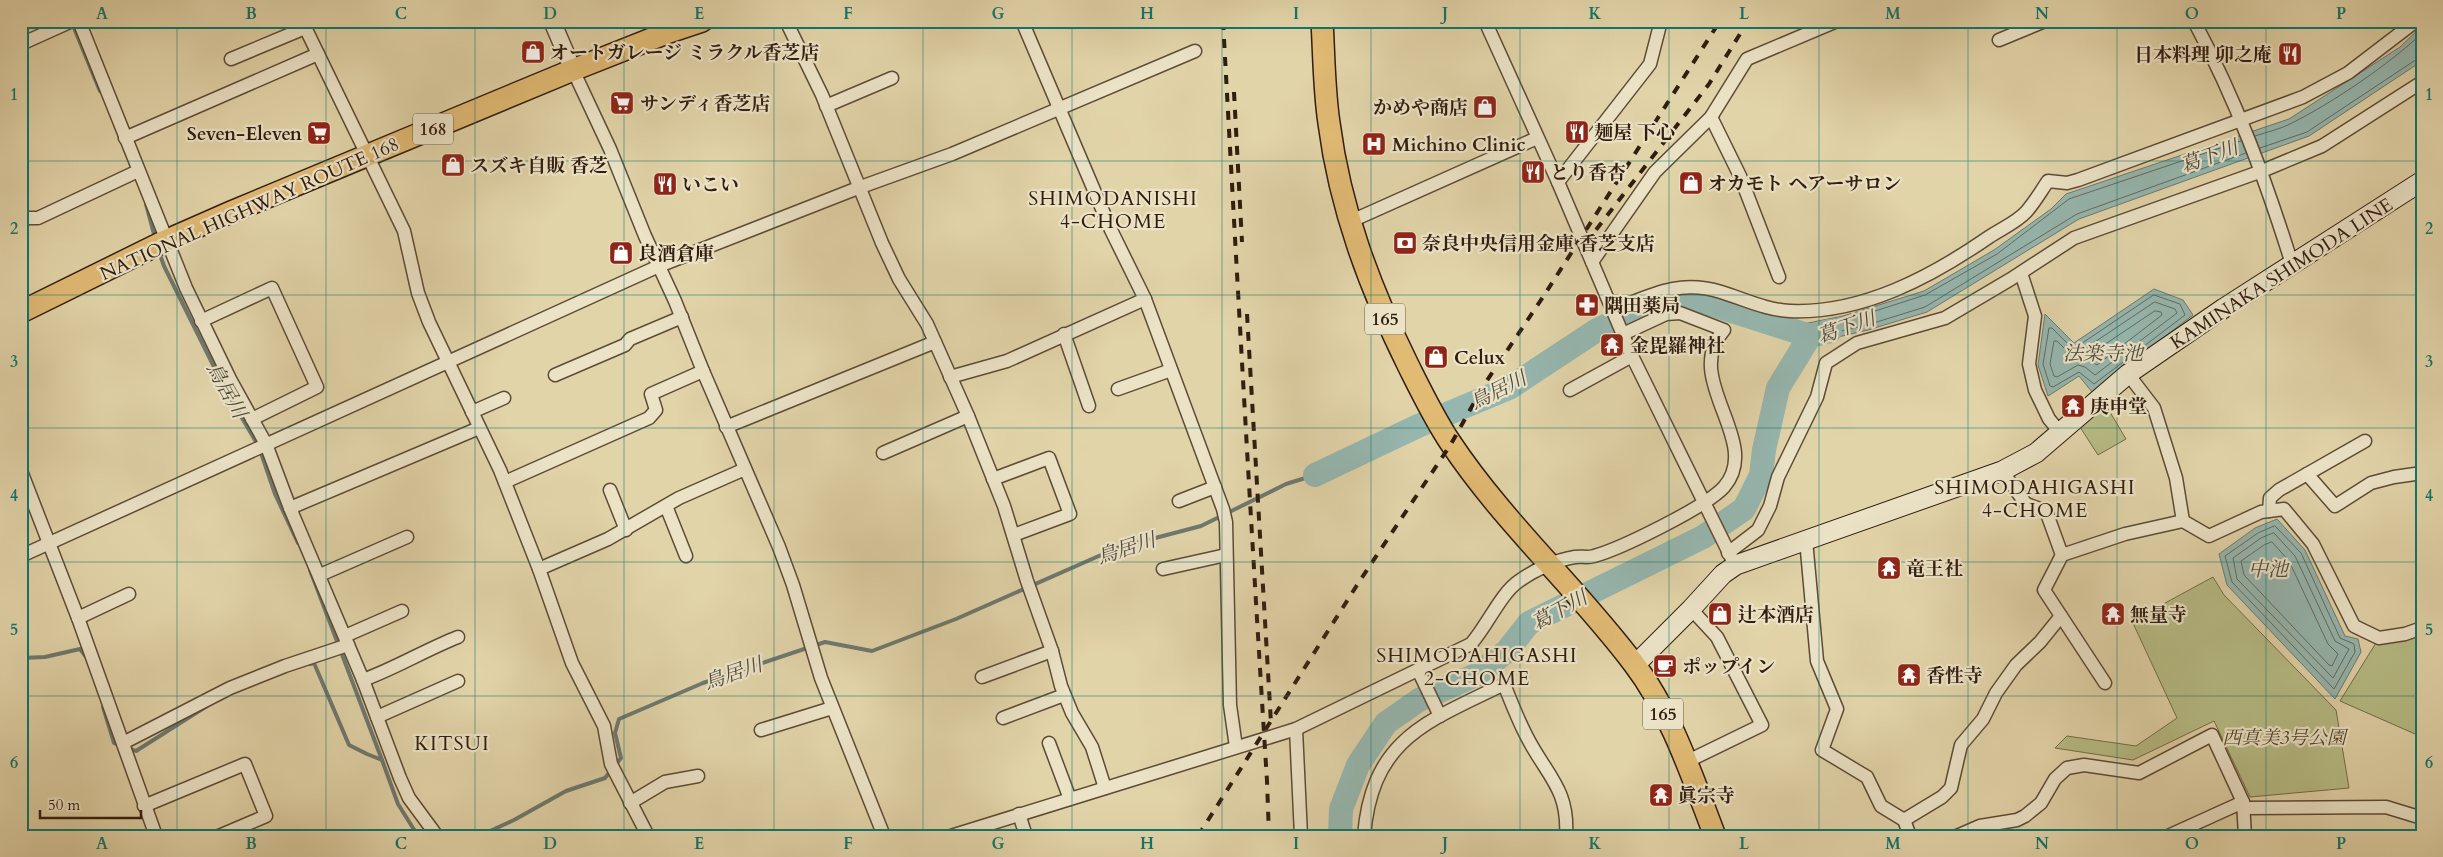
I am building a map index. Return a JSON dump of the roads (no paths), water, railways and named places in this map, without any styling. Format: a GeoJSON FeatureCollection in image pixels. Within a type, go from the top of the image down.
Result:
{"type":"FeatureCollection","features":[{"type":"Feature","properties":{"kind":"highway","name":"NATIONAL HIGHWAY ROUTE 168"},"geometry":{"type":"LineString","coordinates":[[21,312],[157,245],[572,70],[702,21]]}},
{"type":"Feature","properties":{"kind":"highway","name":"165"},"geometry":{"type":"LineString","coordinates":[[1322,21],[1328,121],[1349,222],[1383,314],[1440,426],[1491,496],[1587,606],[1635,665],[1664,715],[1686,762],[1715,836]]}},
{"type":"Feature","properties":{"kind":"main road","name":"KAMINAKA SHIMODA LINE"},"geometry":{"type":"LineString","coordinates":[[1635,665],[1691,609],[1722,574],[1732,559],[1806,540],[2002,470],[2036,453],[2059,431],[2128,374],[2224,308],[2422,181]]}},
{"type":"Feature","properties":{"kind":"street"},"geometry":{"type":"LineString","coordinates":[[21,44],[72,21]]}},
{"type":"Feature","properties":{"kind":"street"},"geometry":{"type":"LineString","coordinates":[[79,21],[138,171],[157,245],[201,321],[252,419],[261,446],[320,575],[347,640],[409,798],[437,836]]}},
{"type":"Feature","properties":{"kind":"street"},"geometry":{"type":"LineString","coordinates":[[552,21],[572,70],[610,150],[682,317],[702,371],[782,554],[832,708],[884,836]]}},
{"type":"Feature","properties":{"kind":"street"},"geometry":{"type":"LineString","coordinates":[[786,21],[826,106],[858,188],[891,264],[927,324],[968,416],[1014,535],[1027,581],[1052,651],[1064,695],[1092,747],[1106,788]]}},
{"type":"Feature","properties":{"kind":"street"},"geometry":{"type":"LineString","coordinates":[[1022,21],[1119,248],[1145,299],[1223,509],[1226,522],[1230,705],[1236,747]]}},
{"type":"Feature","properties":{"kind":"street"},"geometry":{"type":"LineString","coordinates":[[1485,21],[1558,182],[1632,356],[1732,559],[1758,530],[1770,506],[1778,477],[1817,397],[1826,363],[1857,342],[1945,318],[2021,273],[2074,238],[2262,171],[2322,146],[2422,82]]}},
{"type":"Feature","properties":{"kind":"street"},"geometry":{"type":"LineString","coordinates":[[1558,182],[1650,64],[1661,21]]}},
{"type":"Feature","properties":{"kind":"street"},"geometry":{"type":"LineString","coordinates":[[1592,262],[1655,172],[1711,117],[1746,59],[1837,21]]}},
{"type":"Feature","properties":{"kind":"street"},"geometry":{"type":"LineString","coordinates":[[1999,40],[2045,21]]}},
{"type":"Feature","properties":{"kind":"street"},"geometry":{"type":"LineString","coordinates":[[2194,21],[2219,68],[2242,120],[2262,171],[2292,264]]}},
{"type":"Feature","properties":{"kind":"street"},"geometry":{"type":"LineString","coordinates":[[1613,310],[1671,288],[1691,286],[1720,291],[1763,306],[1789,311],[1821,310],[1851,304],[1894,290],[1930,274],[2025,213],[2048,180],[2067,183],[2078,180],[2302,97],[2348,73],[2416,21]]}},
{"type":"Feature","properties":{"kind":"street"},"geometry":{"type":"LineString","coordinates":[[231,59],[303,24],[404,231],[423,306],[448,363],[506,482],[572,663],[604,726],[611,764],[648,836]]}},
{"type":"Feature","properties":{"kind":"street"},"geometry":{"type":"LineString","coordinates":[[21,556],[659,266],[858,188],[952,154],[1195,51]]}},
{"type":"Feature","properties":{"kind":"street"},"geometry":{"type":"LineString","coordinates":[[125,138],[318,54]]}},
{"type":"Feature","properties":{"kind":"street"},"geometry":{"type":"LineString","coordinates":[[826,106],[892,78]]}},
{"type":"Feature","properties":{"kind":"street"},"geometry":{"type":"LineString","coordinates":[[1711,117],[1740,176],[1779,278]]}},
{"type":"Feature","properties":{"kind":"street"},"geometry":{"type":"LineString","coordinates":[[1349,222],[1537,138]]}},
{"type":"Feature","properties":{"kind":"street"},"geometry":{"type":"LineString","coordinates":[[21,222],[28,218],[38,218],[138,171]]}},
{"type":"Feature","properties":{"kind":"street"},"geometry":{"type":"LineString","coordinates":[[2021,273],[2035,316],[2029,364],[2033,381],[2049,419],[2059,431]]}},
{"type":"Feature","properties":{"kind":"street"},"geometry":{"type":"LineString","coordinates":[[201,321],[272,288],[317,388],[252,419]]}},
{"type":"Feature","properties":{"kind":"street"},"geometry":{"type":"LineString","coordinates":[[950,377],[1007,361],[1145,299]]}},
{"type":"Feature","properties":{"kind":"street"},"geometry":{"type":"LineString","coordinates":[[951,836],[1296,729],[1471,644],[1483,630],[1510,589],[1519,581],[1575,557],[1592,557],[1622,546],[1704,503],[1725,486],[1734,466],[1733,433],[1715,392],[1710,361],[1716,339],[1724,330],[1680,313],[1666,314],[1623,334]]}},
{"type":"Feature","properties":{"kind":"street"},"geometry":{"type":"LineString","coordinates":[[555,375],[625,345],[630,339],[682,317]]}},
{"type":"Feature","properties":{"kind":"street"},"geometry":{"type":"LineString","coordinates":[[1064,334],[1089,406]]}},
{"type":"Feature","properties":{"kind":"street"},"geometry":{"type":"LineString","coordinates":[[726,427],[935,342]]}},
{"type":"Feature","properties":{"kind":"street"},"geometry":{"type":"LineString","coordinates":[[1570,390],[1632,356]]}},
{"type":"Feature","properties":{"kind":"street"},"geometry":{"type":"LineString","coordinates":[[1118,389],[1170,370]]}},
{"type":"Feature","properties":{"kind":"street"},"geometry":{"type":"LineString","coordinates":[[506,482],[649,418],[656,410],[651,394],[702,371]]}},
{"type":"Feature","properties":{"kind":"street"},"geometry":{"type":"LineString","coordinates":[[2128,374],[2154,408],[2176,478],[2183,522]]}},
{"type":"Feature","properties":{"kind":"street"},"geometry":{"type":"LineString","coordinates":[[472,412],[504,398]]}},
{"type":"Feature","properties":{"kind":"street"},"geometry":{"type":"LineString","coordinates":[[883,453],[968,416]]}},
{"type":"Feature","properties":{"kind":"street"},"geometry":{"type":"LineString","coordinates":[[290,508],[479,428]]}},
{"type":"Feature","properties":{"kind":"street"},"geometry":{"type":"LineString","coordinates":[[2269,511],[2270,498],[2279,490],[2365,441]]}},
{"type":"Feature","properties":{"kind":"street"},"geometry":{"type":"LineString","coordinates":[[993,479],[1049,458],[1070,514],[1014,535]]}},
{"type":"Feature","properties":{"kind":"street"},"geometry":{"type":"LineString","coordinates":[[539,569],[626,530],[678,498],[745,469]]}},
{"type":"Feature","properties":{"kind":"street"},"geometry":{"type":"LineString","coordinates":[[21,470],[78,618],[156,836]]}},
{"type":"Feature","properties":{"kind":"street"},"geometry":{"type":"LineString","coordinates":[[2002,470],[2026,504],[2046,511],[2062,555]]}},
{"type":"Feature","properties":{"kind":"street"},"geometry":{"type":"LineString","coordinates":[[2307,474],[2335,506],[2371,483],[2422,473]]}},
{"type":"Feature","properties":{"kind":"street"},"geometry":{"type":"LineString","coordinates":[[1179,501],[1214,487]]}},
{"type":"Feature","properties":{"kind":"street"},"geometry":{"type":"LineString","coordinates":[[610,490],[626,530]]}},
{"type":"Feature","properties":{"kind":"street"},"geometry":{"type":"LineString","coordinates":[[666,506],[686,556]]}},
{"type":"Feature","properties":{"kind":"street"},"geometry":{"type":"LineString","coordinates":[[2105,683],[2044,590],[2062,555],[2125,534],[2183,522],[2209,536],[2262,512],[2284,509],[2313,544],[2354,626],[2379,638],[2405,634],[2422,628]]}},
{"type":"Feature","properties":{"kind":"street"},"geometry":{"type":"LineString","coordinates":[[320,575],[407,537]]}},
{"type":"Feature","properties":{"kind":"street"},"geometry":{"type":"LineString","coordinates":[[1806,540],[1817,661],[1837,709],[1822,750],[1867,777],[1881,806],[1904,820],[1910,836]]}},
{"type":"Feature","properties":{"kind":"street"},"geometry":{"type":"LineString","coordinates":[[1163,569],[1226,555]]}},
{"type":"Feature","properties":{"kind":"street"},"geometry":{"type":"LineString","coordinates":[[78,618],[129,594]]}},
{"type":"Feature","properties":{"kind":"street"},"geometry":{"type":"LineString","coordinates":[[1686,762],[1762,725],[1717,638],[1691,609]]}},
{"type":"Feature","properties":{"kind":"street"},"geometry":{"type":"LineString","coordinates":[[124,747],[230,688],[285,666],[334,650],[347,640],[402,611]]}},
{"type":"Feature","properties":{"kind":"street"},"geometry":{"type":"LineString","coordinates":[[1904,820],[1942,797],[1951,788],[1962,745],[1983,719],[1996,693],[2016,665],[2040,642],[2061,616]]}},
{"type":"Feature","properties":{"kind":"street"},"geometry":{"type":"LineString","coordinates":[[363,680],[388,671],[432,647],[458,637]]}},
{"type":"Feature","properties":{"kind":"street"},"geometry":{"type":"LineString","coordinates":[[982,677],[1052,651]]}},
{"type":"Feature","properties":{"kind":"street"},"geometry":{"type":"LineString","coordinates":[[1418,670],[1440,716]]}},
{"type":"Feature","properties":{"kind":"street"},"geometry":{"type":"LineString","coordinates":[[376,717],[458,681]]}},
{"type":"Feature","properties":{"kind":"street"},"geometry":{"type":"LineString","coordinates":[[1364,836],[1370,799],[1380,771],[1394,749],[1412,732],[1504,684],[1526,737],[1559,790],[1567,816],[1566,836]]}},
{"type":"Feature","properties":{"kind":"street"},"geometry":{"type":"LineString","coordinates":[[1003,718],[1064,695]]}},
{"type":"Feature","properties":{"kind":"street"},"geometry":{"type":"LineString","coordinates":[[761,730],[832,708]]}},
{"type":"Feature","properties":{"kind":"street"},"geometry":{"type":"LineString","coordinates":[[1296,729],[1301,836]]}},
{"type":"Feature","properties":{"kind":"street"},"geometry":{"type":"LineString","coordinates":[[1957,836],[1980,826],[2017,820],[2025,816],[2041,803],[2055,779],[2068,768],[2084,765],[2139,773],[2212,735],[2244,805],[2245,836]]}},
{"type":"Feature","properties":{"kind":"street"},"geometry":{"type":"LineString","coordinates":[[1049,743],[1070,798]]}},
{"type":"Feature","properties":{"kind":"street"},"geometry":{"type":"LineString","coordinates":[[144,806],[245,764],[266,816],[219,836]]}},
{"type":"Feature","properties":{"kind":"street"},"geometry":{"type":"LineString","coordinates":[[630,803],[665,782],[698,776]]}},
{"type":"Feature","properties":{"kind":"street"},"geometry":{"type":"LineString","coordinates":[[2168,836],[2244,805],[2386,806],[2422,818]]}},
{"type":"Feature","properties":{"kind":"street"},"geometry":{"type":"LineString","coordinates":[[1020,814],[1026,836]]}},
{"type":"Feature","properties":{"kind":"water"},"geometry":{"type":"Polygon","coordinates":[[[2422,26],[2422,61],[2309,136],[2079,219],[1927,312],[1868,330],[1821,341],[1809,350],[1794,339],[1803,324],[1843,316],[1924,291],[1994,250],[2051,209],[2066,194],[2289,119],[2400,47],[2422,26]]]}},
{"type":"Feature","properties":{"kind":"water","name":"法楽寺池"},"geometry":{"type":"Polygon","coordinates":[[[2154,289],[2183,300],[2193,315],[2092,392],[2079,376],[2048,396],[2038,365],[2045,314],[2074,343],[2154,289]]]}},
{"type":"Feature","properties":{"kind":"water","name":"中池"},"geometry":{"type":"Polygon","coordinates":[[[2277,519],[2305,550],[2345,636],[2358,639],[2361,652],[2335,699],[2227,585],[2219,554],[2255,528],[2277,519]]]}},
{"type":"Feature","properties":{"kind":"waterway","name":"鳥居川"},"geometry":{"type":"LineString","coordinates":[[72,23],[100,91]]}},
{"type":"Feature","properties":{"kind":"waterway","name":"鳥居川"},"geometry":{"type":"LineString","coordinates":[[146,204],[155,238]]}},
{"type":"Feature","properties":{"kind":"waterway","name":"鳥居川"},"geometry":{"type":"LineString","coordinates":[[159,252],[164,266],[225,389],[259,447],[275,494],[298,543]]}},
{"type":"Feature","properties":{"kind":"waterway","name":"鳥居川"},"geometry":{"type":"LineString","coordinates":[[1315,475],[1418,426],[1509,388],[1597,330],[1650,305],[1678,297],[1701,301],[1810,336]]}},
{"type":"Feature","properties":{"kind":"waterway","name":"葛下川"},"geometry":{"type":"LineString","coordinates":[[1340,836],[1341,809],[1358,765],[1386,723],[1419,700],[1476,675],[1507,651],[1529,623],[1703,537],[1744,509],[1761,475],[1764,450],[1778,388],[1810,336],[1830,331]]}},
{"type":"Feature","properties":{"kind":"waterway","name":"鳥居川"},"geometry":{"type":"LineString","coordinates":[[479,836],[514,820],[566,791],[605,778],[621,758],[615,733],[619,719],[703,683],[825,642],[872,651],[956,619],[1117,548],[1201,526],[1286,484],[1315,475]]}},
{"type":"Feature","properties":{"kind":"waterway","name":"鳥居川"},"geometry":{"type":"LineString","coordinates":[[310,570],[382,760]]}},
{"type":"Feature","properties":{"kind":"waterway"},"geometry":{"type":"LineString","coordinates":[[21,658],[45,657],[80,649],[87,658]]}},
{"type":"Feature","properties":{"kind":"waterway"},"geometry":{"type":"LineString","coordinates":[[310,664],[314,663],[349,745],[382,760],[398,804],[418,836]]}},
{"type":"Feature","properties":{"kind":"waterway"},"geometry":{"type":"LineString","coordinates":[[128,748],[136,751],[207,706]]}},
{"type":"Feature","properties":{"kind":"waterway"},"geometry":{"type":"LineString","coordinates":[[103,707],[114,743],[119,745]]}},
{"type":"Feature","properties":{"kind":"railway"},"geometry":{"type":"LineString","coordinates":[[1223,21],[1269,836]]}},
{"type":"Feature","properties":{"kind":"railway"},"geometry":{"type":"LineString","coordinates":[[1198,836],[1359,582],[1451,444],[1484,385],[1543,297],[1720,21]]}},
{"type":"Feature","properties":{"kind":"railway"},"geometry":{"type":"LineString","coordinates":[[1585,244],[1709,84],[1748,21]]}},
{"type":"Feature","properties":{"kind":"railway"},"geometry":{"type":"LineString","coordinates":[[1234,92],[1242,242]]}},
{"type":"Feature","properties":{"kind":"railway"},"geometry":{"type":"LineString","coordinates":[[1247,314],[1271,723]]}},
{"type":"Feature","properties":{"kind":"place","name":"オートガレージ ミラクル香芝店"},"geometry":{"type":"Point","coordinates":[533,52]}},
{"type":"Feature","properties":{"kind":"place","name":"日本料理 卯之庵"},"geometry":{"type":"Point","coordinates":[2290,54]}},
{"type":"Feature","properties":{"kind":"place","name":"サンディ香芝店"},"geometry":{"type":"Point","coordinates":[622,103]}},
{"type":"Feature","properties":{"kind":"place","name":"かめや商店"},"geometry":{"type":"Point","coordinates":[1485,107]}},
{"type":"Feature","properties":{"kind":"place","name":"麺屋 下心"},"geometry":{"type":"Point","coordinates":[1577,132]}},
{"type":"Feature","properties":{"kind":"place","name":"Seven-Eleven"},"geometry":{"type":"Point","coordinates":[319,133]}},
{"type":"Feature","properties":{"kind":"place","name":"Michino Clinic"},"geometry":{"type":"Point","coordinates":[1374,144]}},
{"type":"Feature","properties":{"kind":"place","name":"スズキ自販 香芝"},"geometry":{"type":"Point","coordinates":[453,165]}},
{"type":"Feature","properties":{"kind":"place","name":"とり香杏"},"geometry":{"type":"Point","coordinates":[1533,172]}},
{"type":"Feature","properties":{"kind":"place","name":"オカモト ヘアーサロン"},"geometry":{"type":"Point","coordinates":[1691,183]}},
{"type":"Feature","properties":{"kind":"place","name":"いこい"},"geometry":{"type":"Point","coordinates":[665,184]}},
{"type":"Feature","properties":{"kind":"place","name":"奈良中央信用金庫 香芝支店"},"geometry":{"type":"Point","coordinates":[1405,243]}},
{"type":"Feature","properties":{"kind":"place","name":"良酒倉庫"},"geometry":{"type":"Point","coordinates":[621,253]}},
{"type":"Feature","properties":{"kind":"place","name":"隅田薬局"},"geometry":{"type":"Point","coordinates":[1587,305]}},
{"type":"Feature","properties":{"kind":"place","name":"金毘羅神社"},"geometry":{"type":"Point","coordinates":[1612,345]}},
{"type":"Feature","properties":{"kind":"place","name":"Celux"},"geometry":{"type":"Point","coordinates":[1436,357]}},
{"type":"Feature","properties":{"kind":"place","name":"庚申堂"},"geometry":{"type":"Point","coordinates":[2073,406]}},
{"type":"Feature","properties":{"kind":"place","name":"竜王社"},"geometry":{"type":"Point","coordinates":[1889,568]}},
{"type":"Feature","properties":{"kind":"place","name":"辻本酒店"},"geometry":{"type":"Point","coordinates":[1720,614]}},
{"type":"Feature","properties":{"kind":"place","name":"無量寺"},"geometry":{"type":"Point","coordinates":[2113,614]}},
{"type":"Feature","properties":{"kind":"place","name":"ポップイン"},"geometry":{"type":"Point","coordinates":[1665,666]}},
{"type":"Feature","properties":{"kind":"place","name":"香性寺"},"geometry":{"type":"Point","coordinates":[1909,675]}},
{"type":"Feature","properties":{"kind":"place","name":"眞宗寺"},"geometry":{"type":"Point","coordinates":[1661,795]}},
{"type":"Feature","properties":{"kind":"district","name":"SHIMODANISHI 4-CHOME"},"geometry":{"type":"Point","coordinates":[1113,210]}},
{"type":"Feature","properties":{"kind":"district","name":"SHIMODAHIGASHI 4-CHOME"},"geometry":{"type":"Point","coordinates":[2035,498]}},
{"type":"Feature","properties":{"kind":"district","name":"SHIMODAHIGASHI 2-CHOME"},"geometry":{"type":"Point","coordinates":[1477,666]}},
{"type":"Feature","properties":{"kind":"district","name":"KITSUI"},"geometry":{"type":"Point","coordinates":[452,743]}},
{"type":"Feature","properties":{"kind":"park label","name":"西真美3号公園"},"geometry":{"type":"Point","coordinates":[2284,737]}}]}
